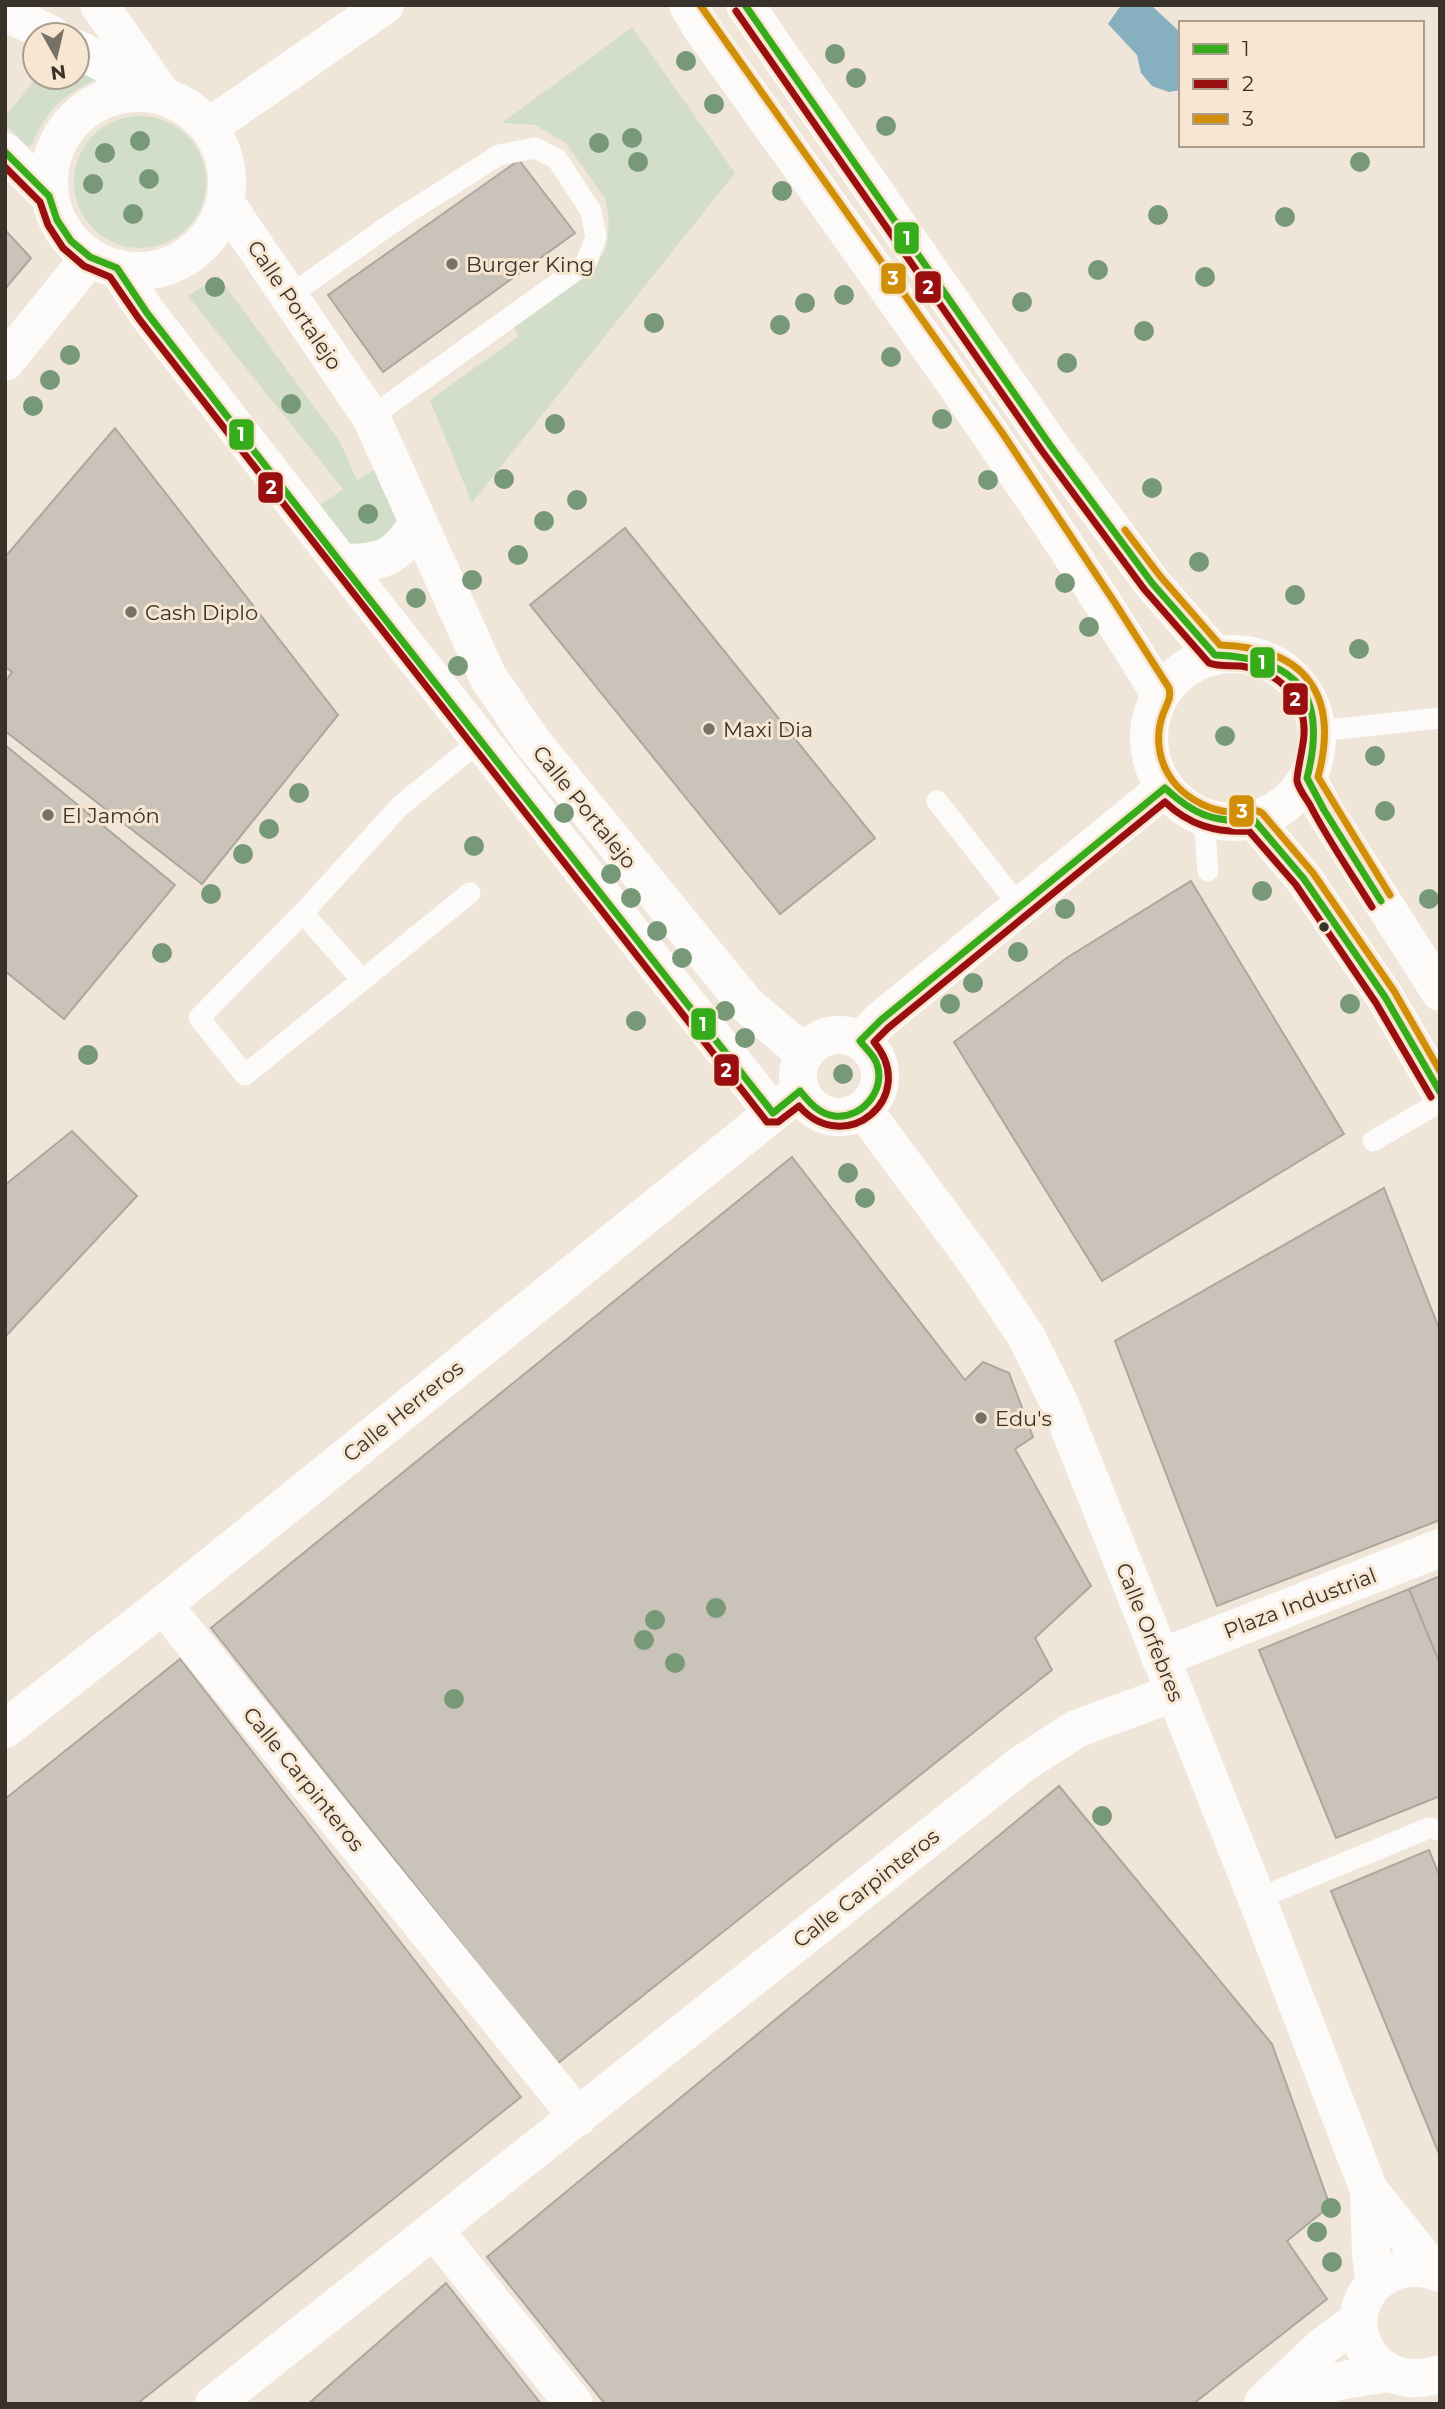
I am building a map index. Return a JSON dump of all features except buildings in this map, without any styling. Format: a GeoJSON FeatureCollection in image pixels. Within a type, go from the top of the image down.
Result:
{"type":"FeatureCollection","features":[{"type":"Feature","properties":{"kind":"street"},"geometry":{"type":"LineString","coordinates":[[99,5],[152,95]]}},
{"type":"Feature","properties":{"kind":"street"},"geometry":{"type":"LineString","coordinates":[[209,127],[385,5]]}},
{"type":"Feature","properties":{"kind":"street"},"geometry":{"type":"LineString","coordinates":[[688,5],[933,353],[1108,611],[1160,694]]}},
{"type":"Feature","properties":{"kind":"street"},"geometry":{"type":"LineString","coordinates":[[745,5],[1050,445],[1152,583],[1215,655]]}},
{"type":"Feature","properties":{"kind":"street"},"geometry":{"type":"LineString","coordinates":[[5,12],[23,21]]}},
{"type":"Feature","properties":{"kind":"street"},"geometry":{"type":"LineString","coordinates":[[91,56],[152,95],[189,108],[209,127],[222,150],[227,176],[225,202],[214,228],[196,249],[172,264],[144,271],[103,263],[71,241],[57,220],[49,196],[49,170],[56,145],[71,123],[90,106],[114,96],[152,95]]}},
{"type":"Feature","properties":{"kind":"street"},"geometry":{"type":"LineString","coordinates":[[5,152],[49,196]]}},
{"type":"Feature","properties":{"kind":"street","name":"Calle Portalejo"},"geometry":{"type":"LineString","coordinates":[[225,202],[371,417],[488,677],[531,740],[747,1004],[805,1054]]}},
{"type":"Feature","properties":{"kind":"street"},"geometry":{"type":"LineString","coordinates":[[5,362],[103,263]]}},
{"type":"Feature","properties":{"kind":"street","name":"Calle Portalejo"},"geometry":{"type":"LineString","coordinates":[[103,263],[147,313],[481,740],[787,1102]]}},
{"type":"Feature","properties":{"kind":"street"},"geometry":{"type":"LineString","coordinates":[[341,563],[369,563],[392,555],[418,523]]}},
{"type":"Feature","properties":{"kind":"street"},"geometry":{"type":"LineString","coordinates":[[1239,654],[1263,659],[1284,670],[1301,687],[1312,709],[1318,732],[1316,755],[1307,778],[1293,797],[1275,811],[1254,820],[1229,822],[1205,818],[1182,805],[1165,789],[1153,766],[1148,742],[1150,717],[1160,694],[1174,676],[1194,663],[1215,655],[1239,654]]}},
{"type":"Feature","properties":{"kind":"street"},"geometry":{"type":"LineString","coordinates":[[1307,778],[1341,839],[1440,992]]}},
{"type":"Feature","properties":{"kind":"street"},"geometry":{"type":"LineString","coordinates":[[860,1041],[881,1020],[1165,789]]}},
{"type":"Feature","properties":{"kind":"street"},"geometry":{"type":"LineString","coordinates":[[1254,820],[1304,879],[1377,986],[1440,1092]]}},
{"type":"Feature","properties":{"kind":"street"},"geometry":{"type":"LineString","coordinates":[[836,1035],[849,1036],[860,1041],[870,1049],[880,1074],[879,1088],[873,1100],[863,1109],[852,1115],[827,1116],[807,1102],[787,1102],[805,1054],[814,1044],[836,1035]]}},
{"type":"Feature","properties":{"kind":"street","name":"Calle Herreros"},"geometry":{"type":"LineString","coordinates":[[5,1729],[787,1102]]}},
{"type":"Feature","properties":{"kind":"street","name":"Calle Orfebres"},"geometry":{"type":"LineString","coordinates":[[863,1109],[980,1267],[1026,1336],[1061,1407],[1257,1899],[1369,2190],[1436,2272]]}},
{"type":"Feature","properties":{"kind":"street","name":"Plaza Industrial"},"geometry":{"type":"LineString","coordinates":[[1160,1658],[1440,1548]]}},
{"type":"Feature","properties":{"kind":"street","name":"Calle Carpinteros"},"geometry":{"type":"LineString","coordinates":[[163,1605],[578,2117]]}},
{"type":"Feature","properties":{"kind":"street","name":"Calle Carpinteros"},"geometry":{"type":"LineString","coordinates":[[215,2404],[1021,1764],[1076,1729],[1174,1693]]}},
{"type":"Feature","properties":{"kind":"street","name":"Calle Orfebres"},"geometry":{"type":"LineString","coordinates":[[1369,2190],[1375,2284]]}},
{"type":"Feature","properties":{"kind":"street"},"geometry":{"type":"LineString","coordinates":[[434,2230],[573,2404]]}},
{"type":"Feature","properties":{"kind":"street"},"geometry":{"type":"LineString","coordinates":[[1416,2382],[1374,2363],[1360,2335],[1358,2320],[1361,2306],[1375,2284],[1388,2274],[1418,2267],[1436,2272]]}},
{"type":"Feature","properties":{"kind":"street"},"geometry":{"type":"LineString","coordinates":[[1262,2403],[1322,2347],[1358,2320]]}},
{"type":"Feature","properties":{"kind":"street"},"geometry":{"type":"LineString","coordinates":[[1262,2403],[1338,2381],[1416,2382]]}},
{"type":"Feature","properties":{"kind":"lane"},"geometry":{"type":"LineString","coordinates":[[289,296],[398,219],[499,155],[535,148],[557,159],[592,211],[596,237],[586,263],[371,417]]}},
{"type":"Feature","properties":{"kind":"lane"},"geometry":{"type":"LineString","coordinates":[[1318,732],[1440,718]]}},
{"type":"Feature","properties":{"kind":"lane"},"geometry":{"type":"LineString","coordinates":[[470,893],[245,1075],[199,1018],[303,912],[400,806],[481,740]]}},
{"type":"Feature","properties":{"kind":"lane"},"geometry":{"type":"LineString","coordinates":[[937,800],[1020,906]]}},
{"type":"Feature","properties":{"kind":"lane"},"geometry":{"type":"LineString","coordinates":[[1205,818],[1208,871]]}},
{"type":"Feature","properties":{"kind":"lane"},"geometry":{"type":"LineString","coordinates":[[303,912],[362,980]]}},
{"type":"Feature","properties":{"kind":"lane"},"geometry":{"type":"LineString","coordinates":[[1373,1141],[1440,1102]]}},
{"type":"Feature","properties":{"kind":"lane"},"geometry":{"type":"LineString","coordinates":[[1257,1899],[1429,1828],[1440,1830]]}},
{"type":"Feature","properties":{"kind":"green space"},"geometry":{"type":"Polygon","coordinates":[[[632,27],[735,173],[472,503],[430,400],[519,336],[513,327],[596,266],[606,248],[609,224],[606,200],[566,143],[535,125],[502,123],[632,27]]]}},
{"type":"Feature","properties":{"kind":"green space"},"geometry":{"type":"Polygon","coordinates":[[[26,91],[74,91],[50,113],[32,145],[27,146],[5,124],[5,117],[26,91]]]}},
{"type":"Feature","properties":{"kind":"green space"},"geometry":{"type":"Polygon","coordinates":[[[140,116],[165,121],[187,135],[201,157],[206,182],[201,207],[187,229],[165,243],[140,248],[115,243],[93,229],[79,207],[74,182],[79,157],[93,135],[115,121],[140,116]]]}},
{"type":"Feature","properties":{"kind":"green space"},"geometry":{"type":"Polygon","coordinates":[[[218,276],[340,442],[357,480],[382,465],[399,511],[398,526],[383,541],[347,545],[317,508],[343,489],[188,296],[218,276]]]}},
{"type":"Feature","properties":{"kind":"water"},"geometry":{"type":"Polygon","coordinates":[[[1124,5],[1153,7],[1179,31],[1179,90],[1169,92],[1152,86],[1141,73],[1137,55],[1108,24],[1124,5]]]}},
{"type":"Feature","properties":{"kind":"transit line","name":"3"},"geometry":{"type":"LineString","coordinates":[[700,5],[1003,434],[1169,688],[1169,698],[1160,723],[1159,742],[1162,761],[1171,778],[1188,796],[1208,807],[1230,812],[1250,810],[1262,813],[1313,873],[1394,991],[1440,1071]]}},
{"type":"Feature","properties":{"kind":"transit line","name":"1"},"geometry":{"type":"LineString","coordinates":[[745,5],[1050,445],[1152,583],[1215,655],[1268,664],[1287,674],[1300,687],[1309,704],[1313,725],[1313,749],[1307,778],[1381,901]]}},
{"type":"Feature","properties":{"kind":"transit line","name":"2"},"geometry":{"type":"LineString","coordinates":[[736,11],[1042,451],[1144,589],[1209,663],[1241,666],[1266,673],[1294,697],[1300,708],[1304,734],[1298,784],[1372,907]]}},
{"type":"Feature","properties":{"kind":"transit line","name":"1"},"geometry":{"type":"LineString","coordinates":[[5,152],[49,196],[57,220],[71,241],[90,257],[117,268],[147,313],[341,563],[773,1113],[800,1091],[815,1107],[829,1115],[845,1116],[864,1107],[871,1099],[879,1079],[874,1058],[860,1041],[881,1020],[1165,788],[1186,805],[1205,815],[1227,820],[1254,820],[1304,879],[1385,997],[1440,1092]]}},
{"type":"Feature","properties":{"kind":"transit line","name":"2"},"geometry":{"type":"LineString","coordinates":[[5,167],[40,202],[48,225],[63,248],[84,266],[110,277],[139,319],[767,1122],[778,1122],[799,1106],[817,1121],[837,1126],[855,1124],[871,1114],[883,1100],[888,1083],[886,1063],[874,1042],[1165,802],[1184,817],[1204,826],[1225,831],[1249,831],[1296,885],[1376,1003],[1431,1097]]}},
{"type":"Feature","properties":{"kind":"transit line","name":"3"},"geometry":{"type":"LineString","coordinates":[[1125,530],[1160,576],[1220,645],[1250,648],[1274,655],[1294,666],[1309,681],[1319,700],[1324,722],[1324,748],[1318,777],[1390,895]]}},
{"type":"Feature","properties":{"kind":"place","name":"Burger King"},"geometry":{"type":"Point","coordinates":[452,264]}},
{"type":"Feature","properties":{"kind":"place","name":"Cash Diplo"},"geometry":{"type":"Point","coordinates":[131,612]}},
{"type":"Feature","properties":{"kind":"place","name":"Maxi Dia"},"geometry":{"type":"Point","coordinates":[709,729]}},
{"type":"Feature","properties":{"kind":"place","name":"El Jamón"},"geometry":{"type":"Point","coordinates":[48,815]}},
{"type":"Feature","properties":{"kind":"place","name":"Edu's"},"geometry":{"type":"Point","coordinates":[981,1418]}}]}
